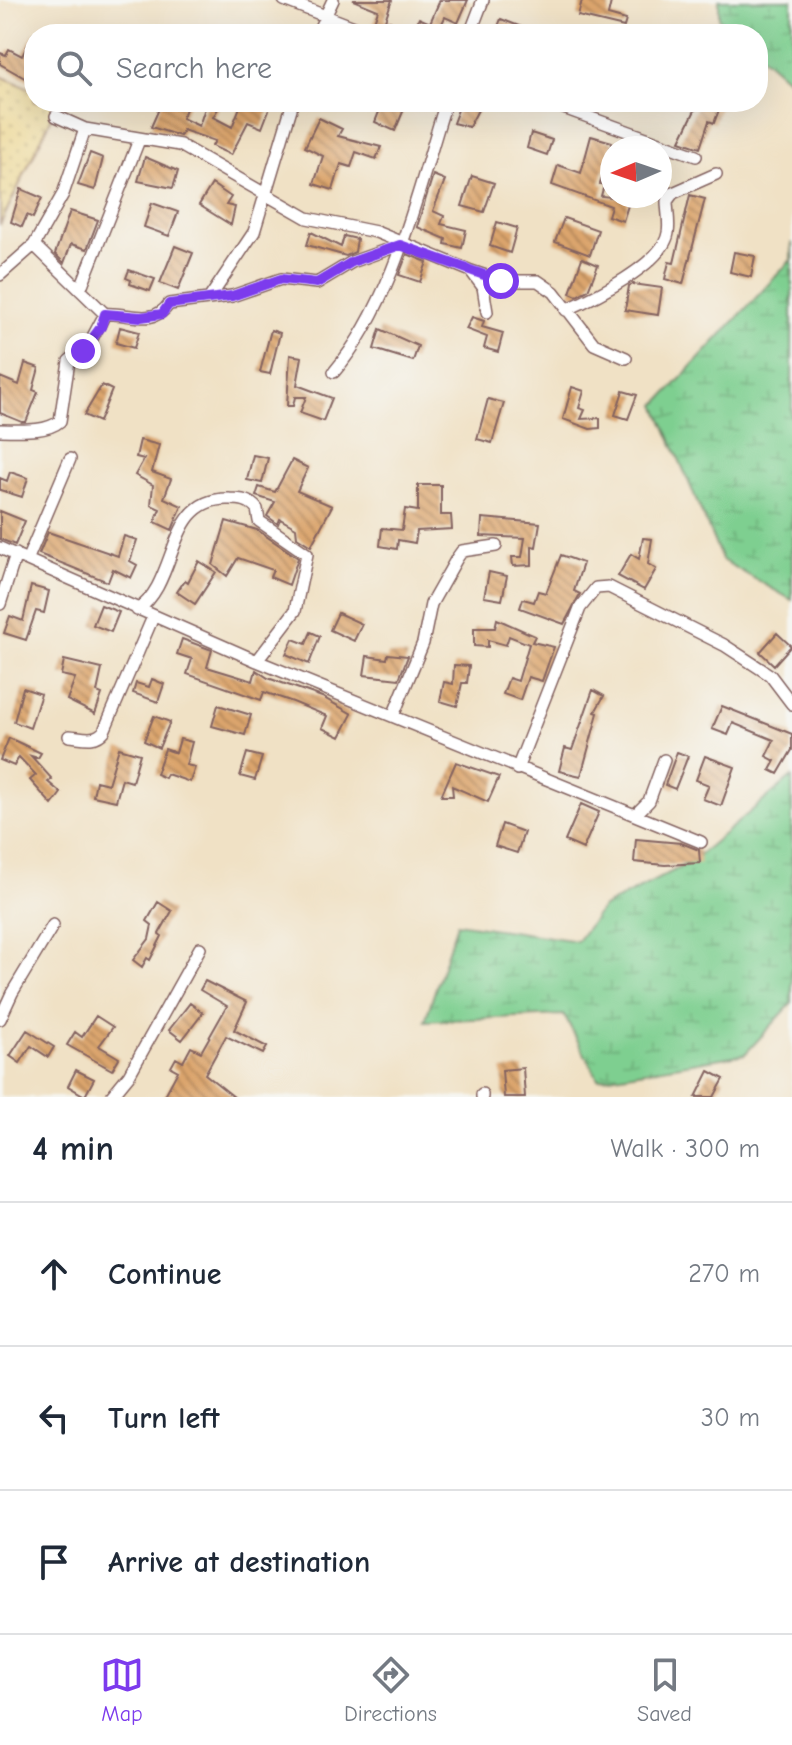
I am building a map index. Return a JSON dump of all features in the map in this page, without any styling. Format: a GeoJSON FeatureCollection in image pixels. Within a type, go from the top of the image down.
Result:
{"type":"FeatureCollection","features":[{"type":"Feature","properties":{"kind":"street"},"geometry":{"type":"LineString","coordinates":[[284,0],[345,24]]}},
{"type":"Feature","properties":{"kind":"street"},"geometry":{"type":"LineString","coordinates":[[321,24],[333,0]]}},
{"type":"Feature","properties":{"kind":"street"},"geometry":{"type":"LineString","coordinates":[[474,24],[483,0]]}},
{"type":"Feature","properties":{"kind":"street"},"geometry":{"type":"LineString","coordinates":[[211,296],[244,251],[267,195],[290,112]]}},
{"type":"Feature","properties":{"kind":"street"},"geometry":{"type":"LineString","coordinates":[[334,372],[367,328],[400,245],[443,112]]}},
{"type":"Feature","properties":{"kind":"street"},"geometry":{"type":"LineString","coordinates":[[575,112],[696,156]]}},
{"type":"Feature","properties":{"kind":"street"},"geometry":{"type":"LineString","coordinates":[[56,116],[85,129],[180,145],[307,218],[357,227],[501,281],[538,281],[554,292],[594,344],[626,358]]}},
{"type":"Feature","properties":{"kind":"street"},"geometry":{"type":"LineString","coordinates":[[0,275],[34,245],[69,180],[85,129]]}},
{"type":"Feature","properties":{"kind":"street"},"geometry":{"type":"LineString","coordinates":[[80,290],[139,140]]}},
{"type":"Feature","properties":{"kind":"street"},"geometry":{"type":"LineString","coordinates":[[566,310],[591,299],[655,256],[669,231],[667,201],[673,193],[716,174]]}},
{"type":"Feature","properties":{"kind":"street"},"geometry":{"type":"LineString","coordinates":[[34,245],[105,314],[153,316],[162,314],[169,304],[211,296],[232,296],[281,279],[317,283],[352,262],[400,245]]}},
{"type":"Feature","properties":{"kind":"street"},"geometry":{"type":"LineString","coordinates":[[471,271],[483,287],[487,312]]}},
{"type":"Feature","properties":{"kind":"street"},"geometry":{"type":"LineString","coordinates":[[0,430],[31,430],[56,425],[60,421],[69,361],[89,344],[105,314]]}},
{"type":"Feature","properties":{"kind":"street"},"geometry":{"type":"LineString","coordinates":[[0,604],[70,459]]}},
{"type":"Feature","properties":{"kind":"street"},"geometry":{"type":"LineString","coordinates":[[137,610],[160,588],[179,533],[202,503],[218,498],[244,500],[257,509],[259,521],[307,554],[295,611],[257,661]]}},
{"type":"Feature","properties":{"kind":"street"},"geometry":{"type":"LineString","coordinates":[[393,716],[423,643],[431,604],[457,558],[462,551],[496,546]]}},
{"type":"Feature","properties":{"kind":"street"},"geometry":{"type":"LineString","coordinates":[[0,548],[257,661],[517,769],[637,813],[701,842]]}},
{"type":"Feature","properties":{"kind":"street"},"geometry":{"type":"LineString","coordinates":[[517,769],[580,608],[596,588],[609,587],[724,645],[770,675],[792,704]]}},
{"type":"Feature","properties":{"kind":"street"},"geometry":{"type":"LineString","coordinates":[[69,736],[90,739],[99,737],[104,731],[153,617]]}},
{"type":"Feature","properties":{"kind":"street"},"geometry":{"type":"LineString","coordinates":[[637,813],[649,801],[664,760]]}},
{"type":"Feature","properties":{"kind":"street"},"geometry":{"type":"LineString","coordinates":[[0,1019],[53,925]]}},
{"type":"Feature","properties":{"kind":"street"},"geometry":{"type":"LineString","coordinates":[[111,1097],[129,1075],[200,948]]}},
{"type":"Feature","properties":{"kind":"green space"},"geometry":{"type":"Polygon","coordinates":[[[719,0],[792,0],[792,83],[768,62],[768,24],[725,24],[719,19],[719,0]]]}},
{"type":"Feature","properties":{"kind":"green space"},"geometry":{"type":"Polygon","coordinates":[[[792,242],[792,600],[722,560],[656,405],[791,260],[792,242]]]}},
{"type":"Feature","properties":{"kind":"green space"},"geometry":{"type":"Polygon","coordinates":[[[792,777],[792,1003],[745,1054],[598,1079],[564,1015],[425,1021],[457,923],[577,941],[603,907],[689,863],[792,777]]]}},
{"type":"Feature","properties":{"kind":"sand"},"geometry":{"type":"Polygon","coordinates":[[[0,76],[24,86],[24,112],[54,112],[0,225],[0,76]]]}},
{"type":"Feature","properties":{"kind":"building"},"geometry":{"type":"Polygon","coordinates":[[[353,0],[392,0],[385,20],[391,24],[373,24],[378,10],[353,0]]]}},
{"type":"Feature","properties":{"kind":"building"},"geometry":{"type":"Polygon","coordinates":[[[440,0],[468,0],[458,23],[445,17],[442,24],[416,24],[419,18],[430,23],[440,0]]]}},
{"type":"Feature","properties":{"kind":"building"},"geometry":{"type":"Polygon","coordinates":[[[582,0],[611,2],[608,15],[626,20],[625,24],[611,24],[578,16],[582,0]]]}},
{"type":"Feature","properties":{"kind":"building"},"geometry":{"type":"Polygon","coordinates":[[[9,49],[22,56],[24,52],[24,78],[0,64],[0,53],[6,55],[9,49]]]}},
{"type":"Feature","properties":{"kind":"building"},"geometry":{"type":"Polygon","coordinates":[[[158,112],[185,112],[182,118],[199,126],[204,112],[216,112],[213,117],[232,127],[238,112],[268,112],[262,128],[248,122],[231,155],[212,146],[215,141],[183,130],[180,136],[151,127],[158,112]]]}},
{"type":"Feature","properties":{"kind":"building"},"geometry":{"type":"Polygon","coordinates":[[[379,112],[403,112],[395,131],[375,122],[379,112]]]}},
{"type":"Feature","properties":{"kind":"building"},"geometry":{"type":"Polygon","coordinates":[[[457,112],[477,112],[469,127],[453,123],[457,112]]]}},
{"type":"Feature","properties":{"kind":"building"},"geometry":{"type":"Polygon","coordinates":[[[694,112],[718,112],[714,123],[709,121],[700,148],[680,141],[694,112]]]}},
{"type":"Feature","properties":{"kind":"building"},"geometry":{"type":"Polygon","coordinates":[[[319,118],[342,129],[338,136],[381,147],[376,159],[356,152],[351,167],[341,164],[333,190],[314,184],[323,156],[305,147],[319,118]]]}},
{"type":"Feature","properties":{"kind":"building"},"geometry":{"type":"Polygon","coordinates":[[[531,133],[552,140],[547,155],[527,148],[531,133]]]}},
{"type":"Feature","properties":{"kind":"building"},"geometry":{"type":"Polygon","coordinates":[[[591,136],[600,139],[600,202],[552,185],[558,165],[581,173],[591,136]]]}},
{"type":"Feature","properties":{"kind":"building"},"geometry":{"type":"Polygon","coordinates":[[[90,153],[103,158],[95,190],[78,185],[90,153]]]}},
{"type":"Feature","properties":{"kind":"building"},"geometry":{"type":"Polygon","coordinates":[[[145,157],[178,171],[173,188],[138,181],[145,157]]]}},
{"type":"Feature","properties":{"kind":"building"},"geometry":{"type":"Polygon","coordinates":[[[433,175],[445,180],[433,211],[444,216],[441,224],[466,230],[462,248],[445,244],[446,239],[417,227],[433,175]]]}},
{"type":"Feature","properties":{"kind":"building"},"geometry":{"type":"Polygon","coordinates":[[[472,176],[494,183],[484,212],[462,206],[472,176]]]}},
{"type":"Feature","properties":{"kind":"building"},"geometry":{"type":"Polygon","coordinates":[[[212,184],[231,197],[226,205],[235,207],[231,225],[199,205],[212,184]]]}},
{"type":"Feature","properties":{"kind":"building"},"geometry":{"type":"Polygon","coordinates":[[[21,189],[42,198],[33,218],[27,215],[22,227],[11,222],[21,189]]]}},
{"type":"Feature","properties":{"kind":"building"},"geometry":{"type":"Polygon","coordinates":[[[690,195],[705,199],[683,284],[665,279],[669,262],[674,263],[690,195]]]}},
{"type":"Feature","properties":{"kind":"building"},"geometry":{"type":"Polygon","coordinates":[[[152,203],[178,212],[169,236],[144,227],[152,203]]]}},
{"type":"Feature","properties":{"kind":"building"},"geometry":{"type":"Polygon","coordinates":[[[610,208],[627,208],[623,221],[608,216],[610,208]]]}},
{"type":"Feature","properties":{"kind":"building"},"geometry":{"type":"Polygon","coordinates":[[[70,211],[98,220],[87,249],[71,244],[64,263],[55,254],[70,211]]]}},
{"type":"Feature","properties":{"kind":"building"},"geometry":{"type":"Polygon","coordinates":[[[564,218],[598,230],[590,255],[555,242],[564,218]]]}},
{"type":"Feature","properties":{"kind":"building"},"geometry":{"type":"Polygon","coordinates":[[[497,222],[517,228],[510,253],[490,246],[497,222]]]}},
{"type":"Feature","properties":{"kind":"building"},"geometry":{"type":"Polygon","coordinates":[[[311,232],[341,247],[344,236],[357,239],[355,252],[346,256],[307,245],[311,232]]]}},
{"type":"Feature","properties":{"kind":"building"},"geometry":{"type":"Polygon","coordinates":[[[175,246],[193,253],[178,290],[160,283],[175,246]]]}},
{"type":"Feature","properties":{"kind":"building"},"geometry":{"type":"Polygon","coordinates":[[[734,252],[755,256],[751,277],[730,272],[734,252]]]}},
{"type":"Feature","properties":{"kind":"building"},"geometry":{"type":"Polygon","coordinates":[[[407,254],[427,262],[420,282],[399,275],[407,254]]]}},
{"type":"Feature","properties":{"kind":"building"},"geometry":{"type":"Polygon","coordinates":[[[582,258],[598,265],[588,290],[577,296],[570,293],[582,258]]]}},
{"type":"Feature","properties":{"kind":"building"},"geometry":{"type":"Polygon","coordinates":[[[129,270],[155,279],[150,291],[130,284],[131,280],[126,278],[129,270]]]}},
{"type":"Feature","properties":{"kind":"building"},"geometry":{"type":"Polygon","coordinates":[[[629,286],[662,288],[658,315],[625,310],[629,286]]]}},
{"type":"Feature","properties":{"kind":"building"},"geometry":{"type":"Polygon","coordinates":[[[472,317],[484,321],[482,327],[503,333],[498,352],[484,348],[487,337],[466,329],[472,317]]]}},
{"type":"Feature","properties":{"kind":"building"},"geometry":{"type":"Polygon","coordinates":[[[120,327],[139,332],[134,348],[116,343],[120,327]]]}},
{"type":"Feature","properties":{"kind":"building"},"geometry":{"type":"Polygon","coordinates":[[[380,329],[418,346],[413,361],[374,349],[380,329]]]}},
{"type":"Feature","properties":{"kind":"building"},"geometry":{"type":"Polygon","coordinates":[[[271,330],[280,333],[270,374],[260,372],[271,330]]]}},
{"type":"Feature","properties":{"kind":"building"},"geometry":{"type":"Polygon","coordinates":[[[290,355],[302,357],[297,385],[332,398],[323,421],[300,413],[306,397],[295,397],[293,406],[287,406],[290,355]]]}},
{"type":"Feature","properties":{"kind":"building"},"geometry":{"type":"Polygon","coordinates":[[[25,363],[39,368],[33,390],[38,392],[26,422],[22,422],[0,413],[0,377],[19,385],[25,363]]]}},
{"type":"Feature","properties":{"kind":"building"},"geometry":{"type":"Polygon","coordinates":[[[102,385],[112,390],[99,422],[84,415],[102,385]]]}},
{"type":"Feature","properties":{"kind":"building"},"geometry":{"type":"Polygon","coordinates":[[[572,387],[584,391],[579,408],[585,410],[581,419],[600,418],[600,428],[590,429],[563,419],[572,387]]]}},
{"type":"Feature","properties":{"kind":"building"},"geometry":{"type":"Polygon","coordinates":[[[623,391],[637,395],[628,419],[615,415],[623,391]]]}},
{"type":"Feature","properties":{"kind":"building"},"geometry":{"type":"Polygon","coordinates":[[[488,399],[504,403],[492,443],[477,439],[488,399]]]}},
{"type":"Feature","properties":{"kind":"building"},"geometry":{"type":"Polygon","coordinates":[[[140,440],[159,445],[152,472],[171,479],[164,498],[182,506],[172,530],[155,522],[160,509],[151,505],[153,485],[135,475],[144,459],[136,457],[140,440]]]}},
{"type":"Feature","properties":{"kind":"building"},"geometry":{"type":"Polygon","coordinates":[[[253,455],[268,458],[262,483],[247,480],[253,455]]]}},
{"type":"Feature","properties":{"kind":"building"},"geometry":{"type":"Polygon","coordinates":[[[292,460],[308,468],[297,491],[332,506],[311,546],[297,537],[296,528],[280,519],[278,524],[267,516],[275,502],[256,496],[259,487],[275,492],[292,460]]]}},
{"type":"Feature","properties":{"kind":"building"},"geometry":{"type":"Polygon","coordinates":[[[10,472],[28,478],[22,497],[0,490],[0,478],[7,481],[10,472]]]}},
{"type":"Feature","properties":{"kind":"building"},"geometry":{"type":"Polygon","coordinates":[[[418,485],[441,485],[441,515],[451,515],[452,529],[417,531],[415,543],[398,540],[397,549],[380,546],[382,528],[402,530],[405,509],[418,511],[418,485]]]}},
{"type":"Feature","properties":{"kind":"building"},"geometry":{"type":"Polygon","coordinates":[[[0,511],[25,521],[15,545],[0,539],[0,511]]]}},
{"type":"Feature","properties":{"kind":"building"},"geometry":{"type":"Polygon","coordinates":[[[482,518],[540,523],[536,547],[532,546],[532,565],[513,566],[512,557],[522,557],[525,538],[481,536],[482,518]]]}},
{"type":"Feature","properties":{"kind":"building"},"geometry":{"type":"Polygon","coordinates":[[[226,521],[257,530],[298,558],[289,585],[270,577],[273,570],[238,558],[227,576],[213,565],[226,521]]]}},
{"type":"Feature","properties":{"kind":"building"},"geometry":{"type":"Polygon","coordinates":[[[48,532],[118,556],[124,536],[137,540],[130,561],[137,565],[131,578],[113,569],[108,582],[39,554],[48,532]]]}},
{"type":"Feature","properties":{"kind":"building"},"geometry":{"type":"Polygon","coordinates":[[[643,538],[652,539],[648,564],[656,569],[644,590],[618,576],[631,554],[639,559],[643,538]]]}},
{"type":"Feature","properties":{"kind":"building"},"geometry":{"type":"Polygon","coordinates":[[[561,555],[583,563],[574,591],[580,594],[564,624],[520,608],[523,599],[534,602],[538,591],[546,593],[561,555]]]}},
{"type":"Feature","properties":{"kind":"building"},"geometry":{"type":"Polygon","coordinates":[[[199,561],[216,572],[195,604],[177,592],[185,580],[188,582],[199,561]]]}},
{"type":"Feature","properties":{"kind":"building"},"geometry":{"type":"Polygon","coordinates":[[[489,572],[507,576],[502,600],[484,597],[489,572]]]}},
{"type":"Feature","properties":{"kind":"building"},"geometry":{"type":"Polygon","coordinates":[[[31,586],[49,591],[44,613],[36,611],[26,640],[4,633],[10,616],[23,621],[31,586]]]}},
{"type":"Feature","properties":{"kind":"building"},"geometry":{"type":"Polygon","coordinates":[[[101,605],[119,612],[111,632],[93,625],[101,605]]]}},
{"type":"Feature","properties":{"kind":"building"},"geometry":{"type":"Polygon","coordinates":[[[338,613],[362,624],[354,641],[330,630],[338,613]]]}},
{"type":"Feature","properties":{"kind":"building"},"geometry":{"type":"Polygon","coordinates":[[[497,619],[535,636],[532,642],[554,647],[542,681],[528,677],[520,700],[503,694],[509,678],[518,681],[529,644],[509,636],[506,645],[488,640],[488,647],[474,646],[474,628],[495,628],[497,619]]]}},
{"type":"Feature","properties":{"kind":"building"},"geometry":{"type":"Polygon","coordinates":[[[311,632],[320,636],[309,664],[286,654],[293,639],[306,644],[311,632]]]}},
{"type":"Feature","properties":{"kind":"building"},"geometry":{"type":"Polygon","coordinates":[[[777,633],[791,646],[774,665],[760,652],[777,633]]]}},
{"type":"Feature","properties":{"kind":"building"},"geometry":{"type":"Polygon","coordinates":[[[182,639],[212,650],[207,667],[253,681],[256,670],[268,678],[322,697],[352,714],[340,737],[322,728],[327,716],[293,702],[264,692],[261,700],[187,674],[192,659],[177,654],[182,639]]]}},
{"type":"Feature","properties":{"kind":"building"},"geometry":{"type":"Polygon","coordinates":[[[388,654],[408,656],[399,679],[364,675],[367,656],[387,659],[388,654]]]}},
{"type":"Feature","properties":{"kind":"building"},"geometry":{"type":"Polygon","coordinates":[[[64,660],[102,669],[97,692],[102,694],[95,714],[67,700],[75,678],[61,675],[64,660]]]}},
{"type":"Feature","properties":{"kind":"building"},"geometry":{"type":"Polygon","coordinates":[[[454,665],[469,666],[467,683],[462,683],[457,706],[440,701],[444,682],[453,684],[454,665]]]}},
{"type":"Feature","properties":{"kind":"building"},"geometry":{"type":"Polygon","coordinates":[[[152,679],[164,684],[158,702],[133,693],[136,683],[149,687],[152,679]]]}},
{"type":"Feature","properties":{"kind":"building"},"geometry":{"type":"Polygon","coordinates":[[[23,688],[41,694],[30,728],[14,722],[23,688]]]}},
{"type":"Feature","properties":{"kind":"building"},"geometry":{"type":"Polygon","coordinates":[[[593,690],[604,696],[595,712],[598,713],[581,776],[559,771],[565,748],[572,750],[593,690]]]}},
{"type":"Feature","properties":{"kind":"building"},"geometry":{"type":"Polygon","coordinates":[[[218,705],[251,715],[245,735],[212,726],[218,705]]]}},
{"type":"Feature","properties":{"kind":"building"},"geometry":{"type":"Polygon","coordinates":[[[722,706],[792,734],[792,750],[778,774],[770,770],[775,761],[766,756],[774,740],[733,723],[728,735],[712,729],[722,706]]]}},
{"type":"Feature","properties":{"kind":"building"},"geometry":{"type":"Polygon","coordinates":[[[154,716],[170,722],[159,748],[144,741],[154,716]]]}},
{"type":"Feature","properties":{"kind":"building"},"geometry":{"type":"Polygon","coordinates":[[[9,738],[41,753],[38,758],[31,756],[52,779],[48,782],[61,793],[52,805],[30,780],[36,775],[19,757],[14,766],[0,760],[9,738]]]}},
{"type":"Feature","properties":{"kind":"building"},"geometry":{"type":"Polygon","coordinates":[[[180,739],[192,742],[186,765],[195,767],[190,782],[167,774],[165,778],[156,774],[165,749],[176,753],[180,739]]]}},
{"type":"Feature","properties":{"kind":"building"},"geometry":{"type":"Polygon","coordinates":[[[119,748],[140,754],[132,782],[122,779],[116,801],[93,796],[96,781],[108,784],[119,748]]]}},
{"type":"Feature","properties":{"kind":"building"},"geometry":{"type":"Polygon","coordinates":[[[677,752],[688,756],[675,789],[665,785],[677,752]]]}},
{"type":"Feature","properties":{"kind":"building"},"geometry":{"type":"Polygon","coordinates":[[[247,753],[262,757],[255,780],[240,776],[247,753]]]}},
{"type":"Feature","properties":{"kind":"building"},"geometry":{"type":"Polygon","coordinates":[[[705,756],[735,767],[721,806],[703,799],[709,785],[696,780],[705,756]]]}},
{"type":"Feature","properties":{"kind":"building"},"geometry":{"type":"Polygon","coordinates":[[[456,762],[499,777],[488,802],[452,786],[453,796],[441,796],[456,762]]]}},
{"type":"Feature","properties":{"kind":"building"},"geometry":{"type":"Polygon","coordinates":[[[581,804],[599,812],[583,849],[565,841],[581,804]]]}},
{"type":"Feature","properties":{"kind":"building"},"geometry":{"type":"Polygon","coordinates":[[[502,824],[524,832],[517,853],[495,846],[502,824]]]}},
{"type":"Feature","properties":{"kind":"building"},"geometry":{"type":"Polygon","coordinates":[[[636,839],[681,843],[699,850],[700,863],[665,865],[634,862],[636,839]]]}},
{"type":"Feature","properties":{"kind":"building"},"geometry":{"type":"Polygon","coordinates":[[[158,902],[172,911],[159,934],[162,936],[150,960],[147,958],[142,967],[133,960],[149,939],[152,925],[147,921],[158,902]]]}},
{"type":"Feature","properties":{"kind":"building"},"geometry":{"type":"Polygon","coordinates":[[[205,981],[247,1002],[234,1030],[267,1047],[263,1054],[226,1036],[205,1074],[234,1097],[164,1097],[178,1071],[171,1067],[176,1058],[183,1062],[191,1047],[201,1052],[227,1006],[200,990],[205,981]]]}},
{"type":"Feature","properties":{"kind":"building"},"geometry":{"type":"Polygon","coordinates":[[[190,1003],[203,1013],[182,1040],[169,1030],[190,1003]]]}},
{"type":"Feature","properties":{"kind":"building"},"geometry":{"type":"Polygon","coordinates":[[[96,1016],[113,1027],[99,1046],[119,1058],[112,1070],[67,1045],[75,1032],[82,1037],[96,1016]]]}},
{"type":"Feature","properties":{"kind":"building"},"geometry":{"type":"Polygon","coordinates":[[[27,1030],[54,1047],[48,1057],[31,1046],[20,1063],[10,1056],[27,1030]]]}},
{"type":"Feature","properties":{"kind":"building"},"geometry":{"type":"Polygon","coordinates":[[[523,1068],[525,1097],[504,1097],[502,1070],[523,1068]]]}},
{"type":"Feature","properties":{"kind":"building"},"geometry":{"type":"Polygon","coordinates":[[[76,1070],[94,1079],[85,1096],[68,1086],[76,1070]]]}},
{"type":"Feature","properties":{"kind":"building"},"geometry":{"type":"Polygon","coordinates":[[[709,1071],[724,1079],[714,1097],[696,1097],[709,1071]]]}},
{"type":"Feature","properties":{"kind":"route"},"geometry":{"type":"LineString","coordinates":[[83,351],[101,327],[105,314],[153,316],[162,314],[169,304],[211,296],[232,296],[281,279],[317,283],[329,279],[352,262],[400,245],[501,281]]}}]}
